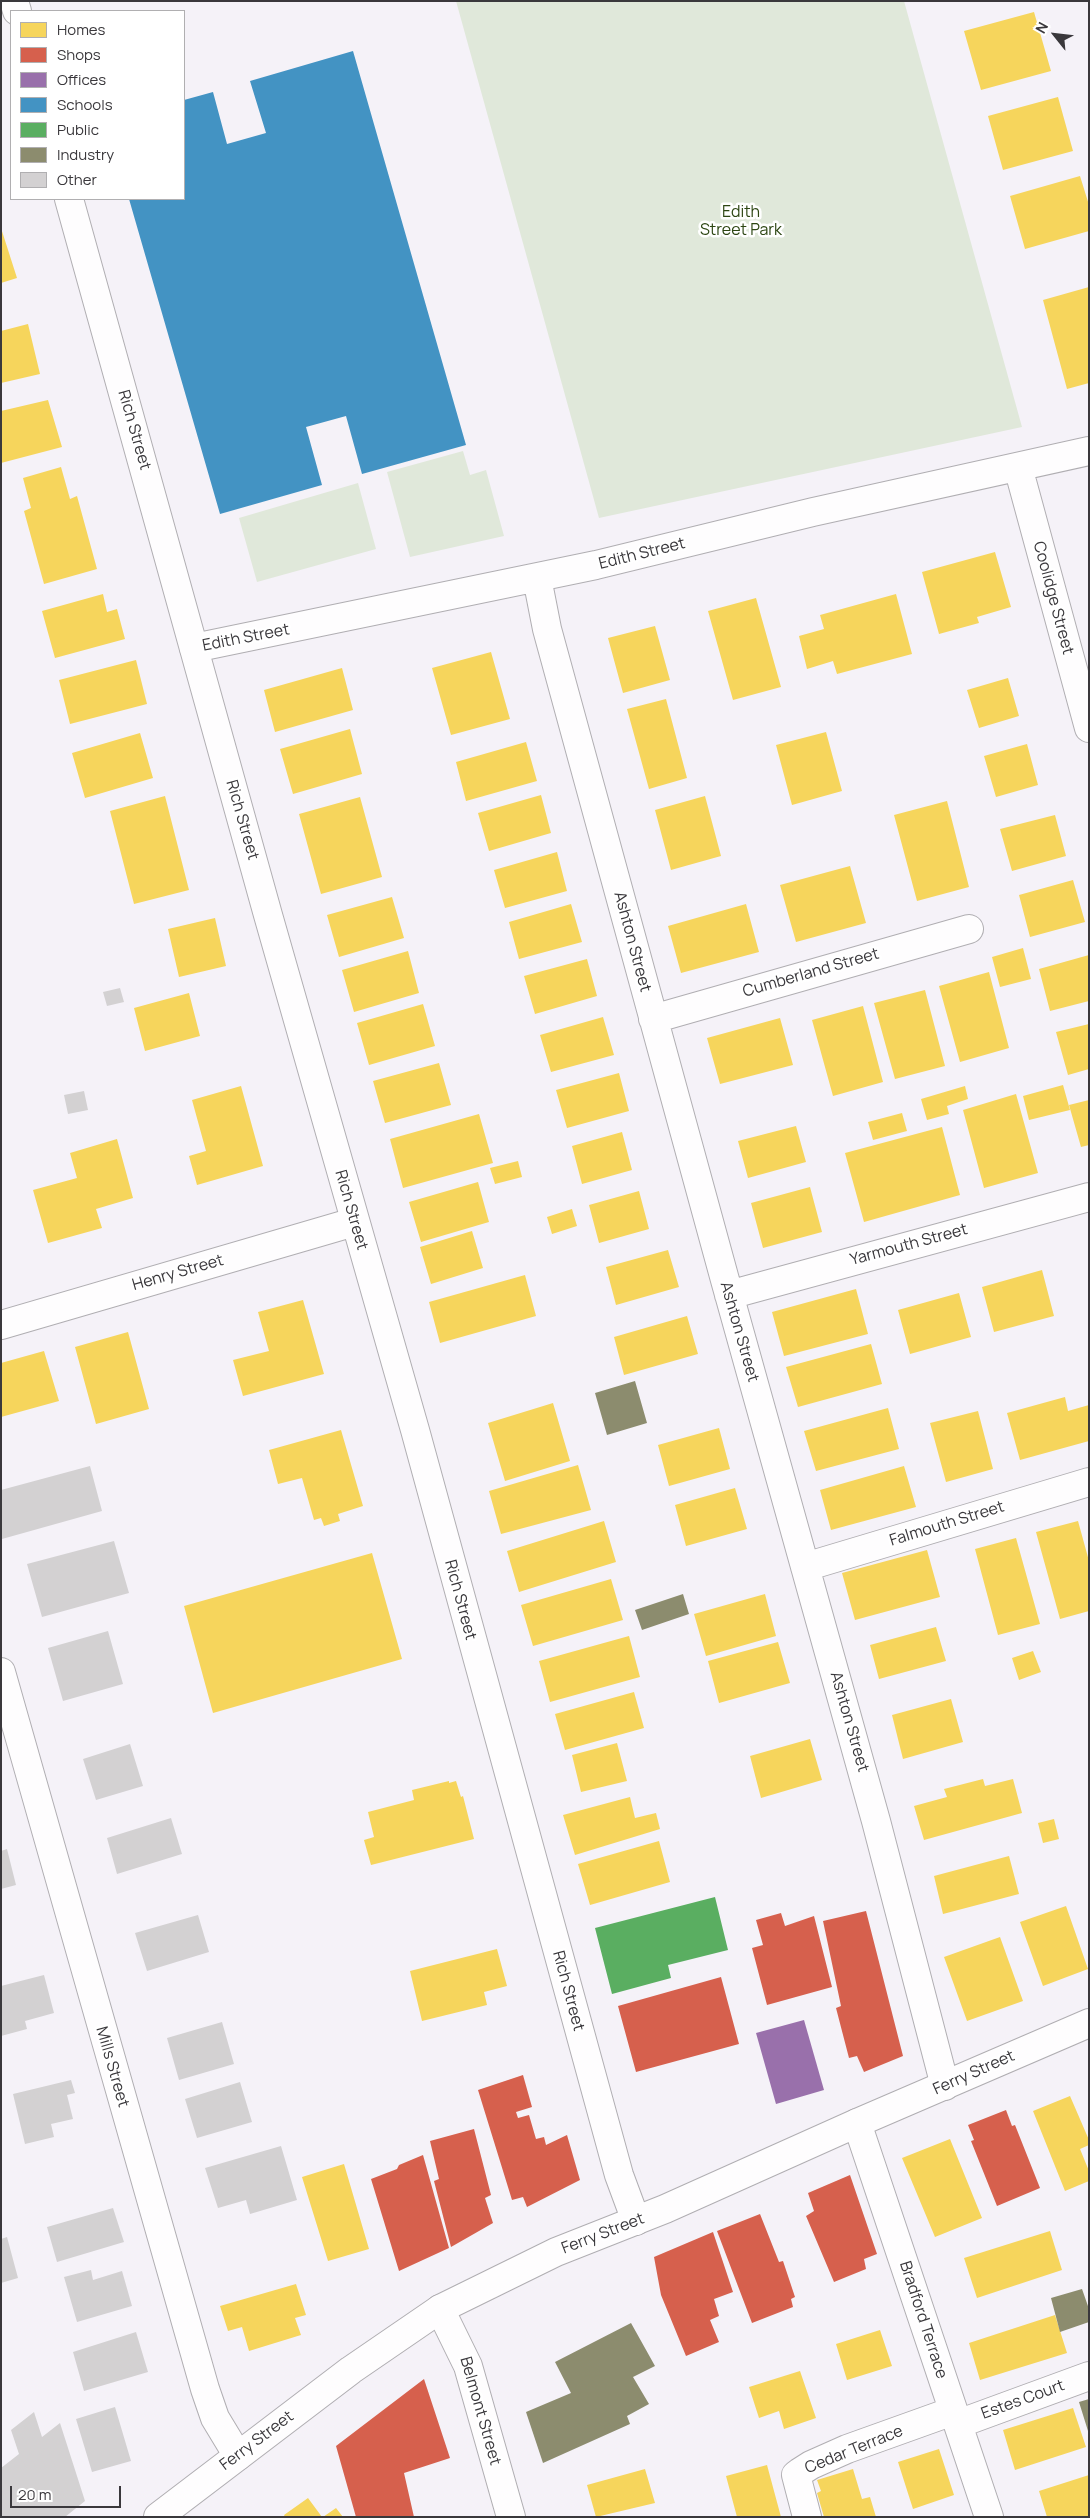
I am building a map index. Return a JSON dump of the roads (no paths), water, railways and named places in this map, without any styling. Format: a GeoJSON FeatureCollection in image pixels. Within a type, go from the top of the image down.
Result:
{"type":"FeatureCollection","features":[{"type":"Feature","properties":{"kind":"street","name":"Rich Street"},"geometry":{"type":"LineString","coordinates":[[69,200],[354,1222],[415,1430],[619,2175],[636,2221]]}},
{"type":"Feature","properties":{"kind":"street","name":"Edith Street"},"geometry":{"type":"LineString","coordinates":[[194,648],[537,578],[813,512],[1089,451]]}},
{"type":"Feature","properties":{"kind":"street","name":"Coolidge Street"},"geometry":{"type":"LineString","coordinates":[[1018,467],[1089,728]]}},
{"type":"Feature","properties":{"kind":"street","name":"Ashton Street"},"geometry":{"type":"LineString","coordinates":[[537,578],[547,629],[729,1295],[876,1821],[945,2086]]}},
{"type":"Feature","properties":{"kind":"street","name":"Cumberland Street"},"geometry":{"type":"LineString","coordinates":[[654,1019],[969,928]]}},
{"type":"Feature","properties":{"kind":"street","name":"Yarmouth Street"},"geometry":{"type":"LineString","coordinates":[[729,1295],[1089,1197]]}},
{"type":"Feature","properties":{"kind":"street","name":"Henry Street"},"geometry":{"type":"LineString","coordinates":[[1,1325],[354,1222]]}},
{"type":"Feature","properties":{"kind":"street","name":"Falmouth Street"},"geometry":{"type":"LineString","coordinates":[[805,1567],[1089,1482]]}},
{"type":"Feature","properties":{"kind":"street","name":"Mills Street"},"geometry":{"type":"LineString","coordinates":[[1,1672],[205,2389],[215,2418],[238,2456]]}},
{"type":"Feature","properties":{"kind":"street","name":"Ferry Street"},"geometry":{"type":"LineString","coordinates":[[163,2515],[352,2370],[440,2310],[556,2252],[636,2221],[1089,2023]]}},
{"type":"Feature","properties":{"kind":"street","name":"Bradford Terrace"},"geometry":{"type":"LineString","coordinates":[[857,2123],[989,2517]]}},
{"type":"Feature","properties":{"kind":"street","name":"Belmont Street"},"geometry":{"type":"LineString","coordinates":[[440,2310],[462,2349],[468,2366],[511,2517]]}},
{"type":"Feature","properties":{"kind":"street","name":"Estes Court"},"geometry":{"type":"LineString","coordinates":[[955,2418],[1089,2376]]}},
{"type":"Feature","properties":{"kind":"street","name":"Cedar Terrace"},"geometry":{"type":"LineString","coordinates":[[808,2517],[796,2475],[810,2464],[847,2449],[955,2418]]}},
{"type":"Feature","properties":{"kind":"park label","name":"Edith Street Park"},"geometry":{"type":"Point","coordinates":[741,222]}}]}
